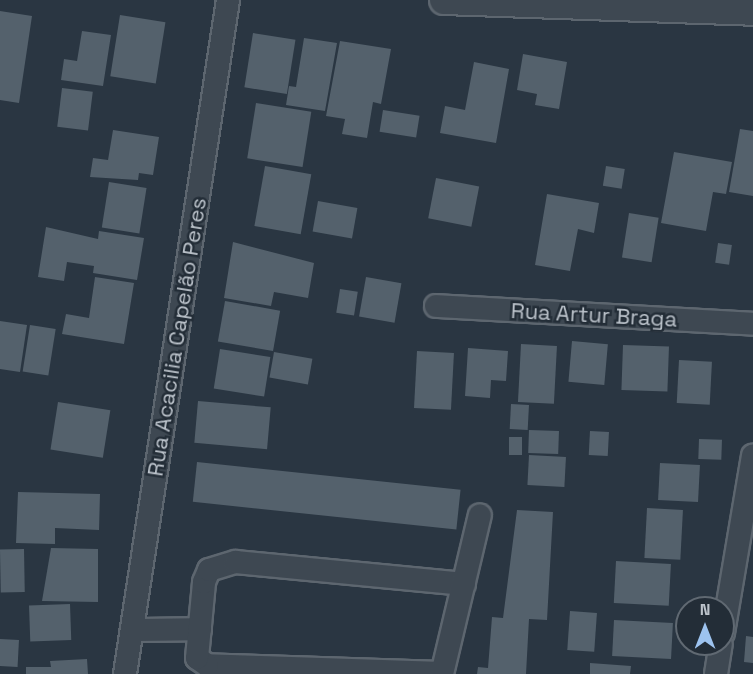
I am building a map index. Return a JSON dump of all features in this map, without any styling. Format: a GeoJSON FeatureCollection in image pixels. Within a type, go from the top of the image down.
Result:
{"type":"FeatureCollection","features":[{"type":"Feature","properties":{"kind":"street","name":"Rua Acacilia Capelão Peres"},"geometry":{"type":"LineString","coordinates":[[125,674],[228,0]]}},
{"type":"Feature","properties":{"kind":"street"},"geometry":{"type":"LineString","coordinates":[[444,0],[610,3],[753,11]]}},
{"type":"Feature","properties":{"kind":"street","name":"Rua Artur Braga"},"geometry":{"type":"LineString","coordinates":[[436,306],[753,324]]}},
{"type":"Feature","properties":{"kind":"street"},"geometry":{"type":"LineString","coordinates":[[729,596],[753,456]]}},
{"type":"Feature","properties":{"kind":"street"},"geometry":{"type":"LineString","coordinates":[[464,584],[221,564],[209,570],[204,582],[197,658],[224,668],[442,674],[464,584],[480,515]]}},
{"type":"Feature","properties":{"kind":"street"},"geometry":{"type":"LineString","coordinates":[[132,630],[200,628]]}},
{"type":"Feature","properties":{"kind":"street"},"geometry":{"type":"LineString","coordinates":[[716,674],[719,656]]}},
{"type":"Feature","properties":{"kind":"building"},"geometry":{"type":"Polygon","coordinates":[[[0,11],[32,16],[19,103],[0,100],[0,11]]]}},
{"type":"Feature","properties":{"kind":"building"},"geometry":{"type":"Polygon","coordinates":[[[120,15],[165,22],[156,83],[110,76],[120,15]]]}},
{"type":"Feature","properties":{"kind":"building"},"geometry":{"type":"Polygon","coordinates":[[[82,31],[111,35],[103,86],[61,80],[64,59],[77,61],[82,31]]]}},
{"type":"Feature","properties":{"kind":"building"},"geometry":{"type":"Polygon","coordinates":[[[253,33],[295,40],[287,94],[244,87],[253,33]]]}},
{"type":"Feature","properties":{"kind":"building"},"geometry":{"type":"Polygon","coordinates":[[[304,38],[337,43],[325,111],[286,105],[289,86],[296,87],[304,38]]]}},
{"type":"Feature","properties":{"kind":"building"},"geometry":{"type":"Polygon","coordinates":[[[340,41],[391,49],[381,104],[373,102],[367,138],[342,134],[345,119],[326,116],[340,41]]]}},
{"type":"Feature","properties":{"kind":"building"},"geometry":{"type":"Polygon","coordinates":[[[523,54],[567,62],[559,109],[535,105],[537,94],[517,90],[523,54]]]}},
{"type":"Feature","properties":{"kind":"building"},"geometry":{"type":"Polygon","coordinates":[[[474,62],[509,69],[496,143],[440,133],[445,106],[465,110],[474,62]]]}},
{"type":"Feature","properties":{"kind":"building"},"geometry":{"type":"Polygon","coordinates":[[[62,88],[93,92],[88,130],[57,127],[62,88]]]}},
{"type":"Feature","properties":{"kind":"building"},"geometry":{"type":"Polygon","coordinates":[[[256,103],[311,112],[303,167],[247,158],[256,103]]]}},
{"type":"Feature","properties":{"kind":"building"},"geometry":{"type":"Polygon","coordinates":[[[383,110],[420,116],[416,138],[380,132],[383,110]]]}},
{"type":"Feature","properties":{"kind":"building"},"geometry":{"type":"Polygon","coordinates":[[[740,129],[753,131],[753,196],[729,192],[740,129]]]}},
{"type":"Feature","properties":{"kind":"building"},"geometry":{"type":"Polygon","coordinates":[[[113,130],[159,137],[153,175],[139,173],[138,180],[90,177],[93,158],[108,160],[113,130]]]}},
{"type":"Feature","properties":{"kind":"building"},"geometry":{"type":"Polygon","coordinates":[[[674,152],[732,162],[726,194],[713,192],[706,231],[661,223],[674,152]]]}},
{"type":"Feature","properties":{"kind":"building"},"geometry":{"type":"Polygon","coordinates":[[[265,166],[311,174],[301,234],[254,226],[265,166]]]}},
{"type":"Feature","properties":{"kind":"building"},"geometry":{"type":"Polygon","coordinates":[[[606,166],[625,169],[622,189],[603,186],[606,166]]]}},
{"type":"Feature","properties":{"kind":"building"},"geometry":{"type":"Polygon","coordinates":[[[436,178],[479,186],[471,227],[428,218],[436,178]]]}},
{"type":"Feature","properties":{"kind":"building"},"geometry":{"type":"Polygon","coordinates":[[[109,182],[147,188],[139,233],[102,227],[109,182]]]}},
{"type":"Feature","properties":{"kind":"building"},"geometry":{"type":"Polygon","coordinates":[[[547,194],[599,203],[594,233],[578,229],[570,271],[535,265],[547,194]]]}},
{"type":"Feature","properties":{"kind":"building"},"geometry":{"type":"Polygon","coordinates":[[[318,201],[357,208],[352,238],[313,232],[318,201]]]}},
{"type":"Feature","properties":{"kind":"building"},"geometry":{"type":"Polygon","coordinates":[[[629,213],[659,218],[652,262],[622,257],[629,213]]]}},
{"type":"Feature","properties":{"kind":"building"},"geometry":{"type":"Polygon","coordinates":[[[46,227],[98,239],[99,231],[144,238],[137,280],[93,273],[94,266],[67,262],[64,281],[38,277],[46,227]]]}},
{"type":"Feature","properties":{"kind":"building"},"geometry":{"type":"Polygon","coordinates":[[[233,242],[314,263],[308,298],[274,292],[271,306],[224,298],[233,242]]]}},
{"type":"Feature","properties":{"kind":"building"},"geometry":{"type":"Polygon","coordinates":[[[718,243],[732,245],[729,265],[715,263],[718,243]]]}},
{"type":"Feature","properties":{"kind":"building"},"geometry":{"type":"Polygon","coordinates":[[[95,277],[134,283],[124,344],[62,334],[66,314],[89,318],[95,277]]]}},
{"type":"Feature","properties":{"kind":"building"},"geometry":{"type":"Polygon","coordinates":[[[366,277],[401,283],[395,323],[359,316],[366,277]]]}},
{"type":"Feature","properties":{"kind":"building"},"geometry":{"type":"Polygon","coordinates":[[[340,289],[358,292],[354,316],[336,313],[340,289]]]}},
{"type":"Feature","properties":{"kind":"building"},"geometry":{"type":"Polygon","coordinates":[[[225,301],[280,311],[273,351],[218,341],[225,301]]]}},
{"type":"Feature","properties":{"kind":"building"},"geometry":{"type":"Polygon","coordinates":[[[0,321],[27,325],[20,372],[0,369],[0,321]]]}},
{"type":"Feature","properties":{"kind":"building"},"geometry":{"type":"Polygon","coordinates":[[[30,325],[56,329],[48,375],[23,371],[30,325]]]}},
{"type":"Feature","properties":{"kind":"building"},"geometry":{"type":"Polygon","coordinates":[[[572,341],[608,344],[604,385],[568,382],[572,341]]]}},
{"type":"Feature","properties":{"kind":"building"},"geometry":{"type":"Polygon","coordinates":[[[521,344],[557,346],[554,404],[518,402],[521,344]]]}},
{"type":"Feature","properties":{"kind":"building"},"geometry":{"type":"Polygon","coordinates":[[[623,345],[669,347],[667,392],[621,390],[623,345]]]}},
{"type":"Feature","properties":{"kind":"building"},"geometry":{"type":"Polygon","coordinates":[[[468,348],[508,351],[506,381],[491,380],[490,398],[465,396],[468,348]]]}},
{"type":"Feature","properties":{"kind":"building"},"geometry":{"type":"Polygon","coordinates":[[[220,349],[270,357],[264,396],[214,389],[220,349]]]}},
{"type":"Feature","properties":{"kind":"building"},"geometry":{"type":"Polygon","coordinates":[[[417,351],[454,353],[451,410],[414,408],[417,351]]]}},
{"type":"Feature","properties":{"kind":"building"},"geometry":{"type":"Polygon","coordinates":[[[274,352],[312,359],[308,384],[269,378],[274,352]]]}},
{"type":"Feature","properties":{"kind":"building"},"geometry":{"type":"Polygon","coordinates":[[[679,360],[712,362],[710,405],[677,403],[679,360]]]}},
{"type":"Feature","properties":{"kind":"building"},"geometry":{"type":"Polygon","coordinates":[[[198,401],[271,407],[267,449],[194,443],[198,401]]]}},
{"type":"Feature","properties":{"kind":"building"},"geometry":{"type":"Polygon","coordinates":[[[58,402],[110,410],[103,458],[50,449],[58,402]]]}},
{"type":"Feature","properties":{"kind":"building"},"geometry":{"type":"Polygon","coordinates":[[[511,404],[529,405],[528,430],[510,429],[511,404]]]}},
{"type":"Feature","properties":{"kind":"building"},"geometry":{"type":"Polygon","coordinates":[[[529,430],[559,431],[558,454],[528,453],[529,430]]]}},
{"type":"Feature","properties":{"kind":"building"},"geometry":{"type":"Polygon","coordinates":[[[590,431],[609,432],[608,456],[589,455],[590,431]]]}},
{"type":"Feature","properties":{"kind":"building"},"geometry":{"type":"Polygon","coordinates":[[[509,437],[522,437],[522,455],[509,455],[509,437]]]}},
{"type":"Feature","properties":{"kind":"building"},"geometry":{"type":"Polygon","coordinates":[[[699,439],[722,440],[721,460],[698,459],[699,439]]]}},
{"type":"Feature","properties":{"kind":"building"},"geometry":{"type":"Polygon","coordinates":[[[529,455],[566,457],[564,487],[527,485],[529,455]]]}},
{"type":"Feature","properties":{"kind":"building"},"geometry":{"type":"Polygon","coordinates":[[[197,462],[461,490],[456,529],[193,502],[197,462]]]}},
{"type":"Feature","properties":{"kind":"building"},"geometry":{"type":"Polygon","coordinates":[[[660,463],[700,465],[698,502],[658,500],[660,463]]]}},
{"type":"Feature","properties":{"kind":"building"},"geometry":{"type":"Polygon","coordinates":[[[18,492],[100,494],[99,530],[55,528],[55,544],[16,543],[18,492]]]}},
{"type":"Feature","properties":{"kind":"building"},"geometry":{"type":"Polygon","coordinates":[[[647,508],[683,510],[680,560],[644,558],[647,508]]]}},
{"type":"Feature","properties":{"kind":"building"},"geometry":{"type":"Polygon","coordinates":[[[517,510],[553,512],[547,620],[529,619],[526,674],[477,674],[478,667],[488,668],[492,617],[503,618],[517,510]]]}},
{"type":"Feature","properties":{"kind":"building"},"geometry":{"type":"Polygon","coordinates":[[[51,548],[98,549],[98,602],[42,601],[51,548]]]}},
{"type":"Feature","properties":{"kind":"building"},"geometry":{"type":"Polygon","coordinates":[[[0,549],[24,549],[25,592],[1,592],[0,549]]]}},
{"type":"Feature","properties":{"kind":"building"},"geometry":{"type":"Polygon","coordinates":[[[616,561],[671,564],[669,606],[614,603],[616,561]]]}},
{"type":"Feature","properties":{"kind":"building"},"geometry":{"type":"Polygon","coordinates":[[[70,604],[71,640],[30,641],[29,605],[70,604]]]}},
{"type":"Feature","properties":{"kind":"building"},"geometry":{"type":"Polygon","coordinates":[[[570,611],[597,613],[594,652],[567,650],[570,611]]]}},
{"type":"Feature","properties":{"kind":"building"},"geometry":{"type":"Polygon","coordinates":[[[614,620],[673,623],[671,659],[612,656],[614,620]]]}},
{"type":"Feature","properties":{"kind":"building"},"geometry":{"type":"Polygon","coordinates":[[[746,636],[753,637],[753,663],[744,662],[746,636]]]}},
{"type":"Feature","properties":{"kind":"building"},"geometry":{"type":"Polygon","coordinates":[[[0,639],[19,640],[18,667],[0,666],[0,639]]]}},
{"type":"Feature","properties":{"kind":"building"},"geometry":{"type":"Polygon","coordinates":[[[87,659],[88,674],[26,674],[26,667],[51,667],[50,661],[87,659]]]}},
{"type":"Feature","properties":{"kind":"building"},"geometry":{"type":"Polygon","coordinates":[[[590,663],[631,666],[630,674],[590,674],[590,663]]]}}]}
